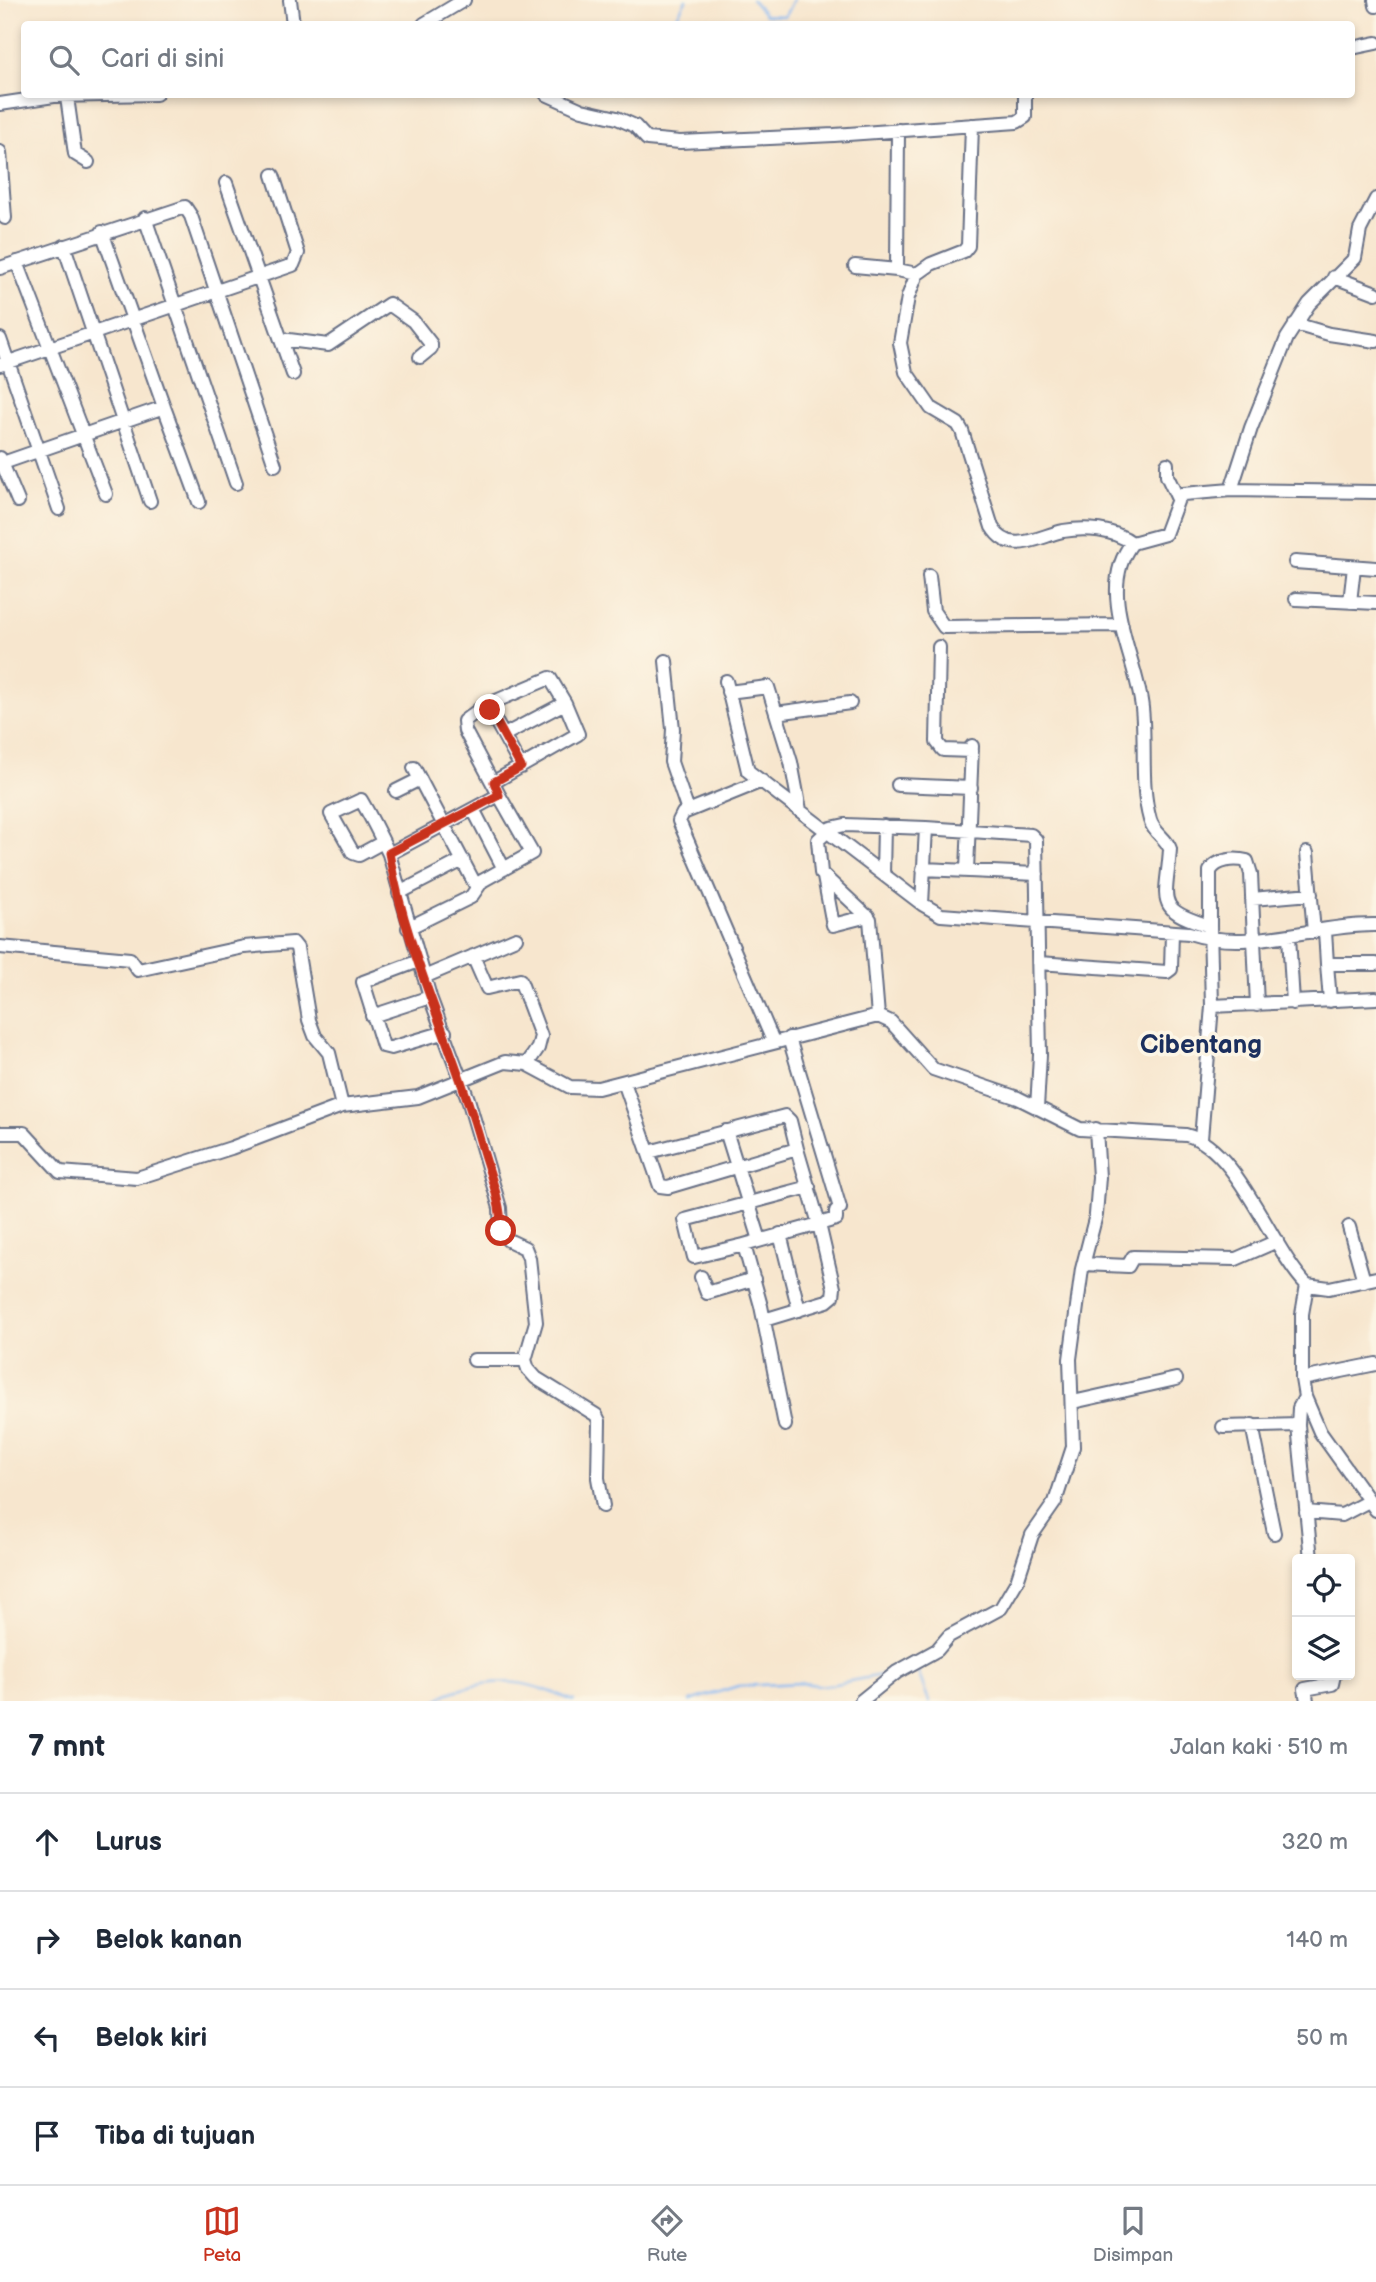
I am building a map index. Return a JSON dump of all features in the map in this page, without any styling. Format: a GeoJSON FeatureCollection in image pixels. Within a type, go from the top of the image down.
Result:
{"type":"FeatureCollection","features":[{"type":"Feature","properties":{"kind":"street"},"geometry":{"type":"LineString","coordinates":[[290,0],[293,21]]}},
{"type":"Feature","properties":{"kind":"street"},"geometry":{"type":"LineString","coordinates":[[429,21],[464,0]]}},
{"type":"Feature","properties":{"kind":"street"},"geometry":{"type":"LineString","coordinates":[[1375,0],[1376,6]]}},
{"type":"Feature","properties":{"kind":"street"},"geometry":{"type":"LineString","coordinates":[[1355,47],[1376,43]]}},
{"type":"Feature","properties":{"kind":"street"},"geometry":{"type":"LineString","coordinates":[[0,104],[36,98]]}},
{"type":"Feature","properties":{"kind":"street"},"geometry":{"type":"LineString","coordinates":[[67,98],[75,154],[88,162]]}},
{"type":"Feature","properties":{"kind":"street"},"geometry":{"type":"LineString","coordinates":[[555,98],[582,110],[617,118],[635,126],[647,139],[656,141],[898,130],[1021,120],[1025,117],[1025,98]]}},
{"type":"Feature","properties":{"kind":"street"},"geometry":{"type":"LineString","coordinates":[[972,125],[968,246],[964,251],[931,264],[917,274],[908,297],[900,343],[903,362],[931,408],[958,424],[962,431],[995,532],[1010,541],[1030,543],[1067,530],[1108,531],[1121,535],[1132,543]]}},
{"type":"Feature","properties":{"kind":"street"},"geometry":{"type":"LineString","coordinates":[[897,270],[898,130]]}},
{"type":"Feature","properties":{"kind":"street"},"geometry":{"type":"LineString","coordinates":[[0,152],[5,218]]}},
{"type":"Feature","properties":{"kind":"street"},"geometry":{"type":"LineString","coordinates":[[4,363],[293,265],[298,257],[273,175]]}},
{"type":"Feature","properties":{"kind":"street"},"geometry":{"type":"LineString","coordinates":[[226,183],[293,374]]}},
{"type":"Feature","properties":{"kind":"street"},"geometry":{"type":"LineString","coordinates":[[1231,490],[1251,428],[1295,324],[1334,277],[1355,258],[1370,224],[1376,199]]}},
{"type":"Feature","properties":{"kind":"street"},"geometry":{"type":"LineString","coordinates":[[0,268],[180,207],[188,210],[275,464]]}},
{"type":"Feature","properties":{"kind":"street"},"geometry":{"type":"LineString","coordinates":[[145,218],[236,483]]}},
{"type":"Feature","properties":{"kind":"street"},"geometry":{"type":"LineString","coordinates":[[102,232],[199,502]]}},
{"type":"Feature","properties":{"kind":"street"},"geometry":{"type":"LineString","coordinates":[[64,246],[150,501]]}},
{"type":"Feature","properties":{"kind":"street"},"geometry":{"type":"LineString","coordinates":[[18,262],[106,494]]}},
{"type":"Feature","properties":{"kind":"street"},"geometry":{"type":"LineString","coordinates":[[855,266],[917,274]]}},
{"type":"Feature","properties":{"kind":"street"},"geometry":{"type":"LineString","coordinates":[[1334,277],[1376,292]]}},
{"type":"Feature","properties":{"kind":"street"},"geometry":{"type":"LineString","coordinates":[[281,340],[328,345],[389,304],[413,321],[431,344],[431,348],[420,357]]}},
{"type":"Feature","properties":{"kind":"street"},"geometry":{"type":"LineString","coordinates":[[1295,324],[1329,334],[1376,341]]}},
{"type":"Feature","properties":{"kind":"street"},"geometry":{"type":"LineString","coordinates":[[0,339],[4,363],[59,509]]}},
{"type":"Feature","properties":{"kind":"street"},"geometry":{"type":"LineString","coordinates":[[18,501],[1,462],[164,407]]}},
{"type":"Feature","properties":{"kind":"street"},"geometry":{"type":"LineString","coordinates":[[1167,464],[1167,476],[1178,499]]}},
{"type":"Feature","properties":{"kind":"street"},"geometry":{"type":"LineString","coordinates":[[1210,926],[1171,911],[1166,903],[1170,849],[1167,842],[1154,832],[1147,810],[1142,708],[1122,625],[1119,570],[1132,543],[1165,534],[1178,499],[1187,493],[1231,490],[1376,492]]}},
{"type":"Feature","properties":{"kind":"street"},"geometry":{"type":"LineString","coordinates":[[1295,562],[1376,568]]}},
{"type":"Feature","properties":{"kind":"street"},"geometry":{"type":"LineString","coordinates":[[1350,602],[1354,567]]}},
{"type":"Feature","properties":{"kind":"street"},"geometry":{"type":"LineString","coordinates":[[929,576],[933,611],[944,627],[1122,625]]}},
{"type":"Feature","properties":{"kind":"street"},"geometry":{"type":"LineString","coordinates":[[1296,599],[1376,604]]}},
{"type":"Feature","properties":{"kind":"street"},"geometry":{"type":"LineString","coordinates":[[939,647],[937,742],[943,750],[972,748],[967,871]]}},
{"type":"Feature","properties":{"kind":"street"},"geometry":{"type":"LineString","coordinates":[[666,661],[673,729],[671,762],[688,811]]}},
{"type":"Feature","properties":{"kind":"street"},"geometry":{"type":"LineString","coordinates":[[489,709],[496,701],[546,677],[553,680],[578,734],[494,782]]}},
{"type":"Feature","properties":{"kind":"street"},"geometry":{"type":"LineString","coordinates":[[800,810],[791,761],[766,686],[727,686],[747,768],[762,781],[922,904],[941,915],[1172,932],[1209,940],[1289,936],[1376,925]]}},
{"type":"Feature","properties":{"kind":"street"},"geometry":{"type":"LineString","coordinates":[[504,735],[565,703]]}},
{"type":"Feature","properties":{"kind":"street"},"geometry":{"type":"LineString","coordinates":[[776,713],[850,703]]}},
{"type":"Feature","properties":{"kind":"street"},"geometry":{"type":"LineString","coordinates":[[476,886],[532,853],[463,724],[481,708],[489,709]]}},
{"type":"Feature","properties":{"kind":"street"},"geometry":{"type":"LineString","coordinates":[[489,709],[521,767]]}},
{"type":"Feature","properties":{"kind":"street"},"geometry":{"type":"LineString","coordinates":[[396,791],[417,773],[477,892],[408,928]]}},
{"type":"Feature","properties":{"kind":"street"},"geometry":{"type":"LineString","coordinates":[[762,781],[688,811],[679,818],[773,1041]]}},
{"type":"Feature","properties":{"kind":"street"},"geometry":{"type":"LineString","coordinates":[[898,785],[971,788]]}},
{"type":"Feature","properties":{"kind":"street"},"geometry":{"type":"LineString","coordinates":[[499,795],[444,824],[386,848],[359,855],[353,853],[331,814],[359,799],[386,848],[430,997],[462,1080],[500,1208],[501,1231],[508,1240],[525,1248],[533,1273],[536,1322],[525,1360],[536,1378],[596,1415],[599,1422],[598,1478],[603,1506]]}},
{"type":"Feature","properties":{"kind":"street"},"geometry":{"type":"LineString","coordinates":[[472,809],[504,869]]}},
{"type":"Feature","properties":{"kind":"street"},"geometry":{"type":"LineString","coordinates":[[868,916],[833,925],[816,847],[818,840],[827,831],[845,825],[884,826],[1031,835],[1037,841],[1037,1108]]}},
{"type":"Feature","properties":{"kind":"street"},"geometry":{"type":"LineString","coordinates":[[883,874],[884,826]]}},
{"type":"Feature","properties":{"kind":"street"},"geometry":{"type":"LineString","coordinates":[[922,904],[926,828]]}},
{"type":"Feature","properties":{"kind":"street"},"geometry":{"type":"LineString","coordinates":[[1307,853],[1311,894],[1327,964],[1330,1001]]}},
{"type":"Feature","properties":{"kind":"street"},"geometry":{"type":"LineString","coordinates":[[398,893],[463,860]]}},
{"type":"Feature","properties":{"kind":"street"},"geometry":{"type":"LineString","coordinates":[[1201,1139],[1212,1006],[1210,871],[1213,866],[1225,860],[1247,861],[1252,899],[1256,1005]]}},
{"type":"Feature","properties":{"kind":"street"},"geometry":{"type":"LineString","coordinates":[[923,869],[1037,874]]}},
{"type":"Feature","properties":{"kind":"street"},"geometry":{"type":"LineString","coordinates":[[824,877],[868,916],[874,941],[878,1016]]}},
{"type":"Feature","properties":{"kind":"street"},"geometry":{"type":"LineString","coordinates":[[1252,899],[1311,894]]}},
{"type":"Feature","properties":{"kind":"street"},"geometry":{"type":"LineString","coordinates":[[1039,963],[1167,972],[1171,969],[1172,932]]}},
{"type":"Feature","properties":{"kind":"street"},"geometry":{"type":"LineString","coordinates":[[1289,936],[1293,1003]]}},
{"type":"Feature","properties":{"kind":"street"},"geometry":{"type":"LineString","coordinates":[[424,976],[516,938]]}},
{"type":"Feature","properties":{"kind":"street"},"geometry":{"type":"LineString","coordinates":[[0,947],[130,960],[138,970],[244,947],[293,943],[297,948],[310,1025],[329,1053],[342,1106]]}},
{"type":"Feature","properties":{"kind":"street"},"geometry":{"type":"LineString","coordinates":[[473,956],[487,988],[520,980],[541,1036],[538,1048],[527,1063]]}},
{"type":"Feature","properties":{"kind":"street"},"geometry":{"type":"LineString","coordinates":[[419,961],[363,982],[372,1016],[383,1045],[389,1048],[445,1032]]}},
{"type":"Feature","properties":{"kind":"street"},"geometry":{"type":"LineString","coordinates":[[1327,964],[1376,964]]}},
{"type":"Feature","properties":{"kind":"street"},"geometry":{"type":"LineString","coordinates":[[372,1016],[430,997]]}},
{"type":"Feature","properties":{"kind":"street"},"geometry":{"type":"LineString","coordinates":[[1212,1006],[1376,998]]}},
{"type":"Feature","properties":{"kind":"street"},"geometry":{"type":"LineString","coordinates":[[0,1133],[24,1133],[60,1172],[126,1179],[231,1148],[342,1106],[418,1097],[505,1062],[527,1063],[570,1087],[598,1088],[878,1016],[891,1022],[933,1069],[988,1086],[1072,1126],[1186,1135],[1201,1139],[1237,1178],[1307,1285],[1329,1288],[1370,1280],[1349,1227]]}},
{"type":"Feature","properties":{"kind":"street"},"geometry":{"type":"LineString","coordinates":[[789,1038],[840,1208],[836,1211],[836,1219],[694,1257],[685,1223],[687,1218],[809,1187]]}},
{"type":"Feature","properties":{"kind":"street"},"geometry":{"type":"LineString","coordinates":[[624,1082],[649,1152],[655,1178],[665,1187],[797,1149]]}},
{"type":"Feature","properties":{"kind":"street"},"geometry":{"type":"LineString","coordinates":[[649,1152],[785,1116],[790,1121],[831,1270],[833,1296],[764,1320]]}},
{"type":"Feature","properties":{"kind":"street"},"geometry":{"type":"LineString","coordinates":[[861,1701],[897,1672],[937,1650],[948,1636],[989,1617],[1009,1597],[1032,1535],[1055,1502],[1073,1447],[1070,1359],[1084,1264],[1096,1215],[1099,1177],[1096,1129]]}},
{"type":"Feature","properties":{"kind":"street"},"geometry":{"type":"LineString","coordinates":[[726,1131],[760,1240]]}},
{"type":"Feature","properties":{"kind":"street"},"geometry":{"type":"LineString","coordinates":[[780,1234],[799,1310]]}},
{"type":"Feature","properties":{"kind":"street"},"geometry":{"type":"LineString","coordinates":[[1084,1264],[1128,1266],[1133,1257],[1141,1255],[1185,1259],[1236,1259],[1277,1241]]}},
{"type":"Feature","properties":{"kind":"street"},"geometry":{"type":"LineString","coordinates":[[744,1245],[764,1320],[785,1425]]}},
{"type":"Feature","properties":{"kind":"street"},"geometry":{"type":"LineString","coordinates":[[701,1278],[703,1290],[711,1293],[754,1279]]}},
{"type":"Feature","properties":{"kind":"street"},"geometry":{"type":"LineString","coordinates":[[1306,1511],[1342,1515],[1372,1506],[1320,1432],[1306,1397],[1302,1379],[1302,1305],[1307,1285]]}},
{"type":"Feature","properties":{"kind":"street"},"geometry":{"type":"LineString","coordinates":[[474,1360],[525,1360]]}},
{"type":"Feature","properties":{"kind":"street"},"geometry":{"type":"LineString","coordinates":[[1302,1379],[1376,1364]]}},
{"type":"Feature","properties":{"kind":"street"},"geometry":{"type":"LineString","coordinates":[[1073,1402],[1176,1379]]}},
{"type":"Feature","properties":{"kind":"street"},"geometry":{"type":"LineString","coordinates":[[1306,1397],[1298,1408],[1298,1425],[1310,1554]]}},
{"type":"Feature","properties":{"kind":"street"},"geometry":{"type":"LineString","coordinates":[[1252,1425],[1274,1533]]}},
{"type":"Feature","properties":{"kind":"street"},"geometry":{"type":"LineString","coordinates":[[1223,1427],[1298,1425]]}},
{"type":"Feature","properties":{"kind":"street"},"geometry":{"type":"LineString","coordinates":[[1307,1701],[1306,1689],[1332,1684],[1333,1680]]}},
{"type":"Feature","properties":{"kind":"waterway"},"geometry":{"type":"LineString","coordinates":[[675,21],[686,0]]}},
{"type":"Feature","properties":{"kind":"waterway"},"geometry":{"type":"LineString","coordinates":[[752,0],[765,15],[785,16],[793,0]]}},
{"type":"Feature","properties":{"kind":"waterway"},"geometry":{"type":"LineString","coordinates":[[916,1667],[929,1701]]}},
{"type":"Feature","properties":{"kind":"waterway"},"geometry":{"type":"LineString","coordinates":[[690,1701],[738,1686],[802,1683],[825,1686],[886,1674]]}},
{"type":"Feature","properties":{"kind":"waterway"},"geometry":{"type":"LineString","coordinates":[[437,1701],[445,1694],[462,1689],[507,1682],[532,1686],[574,1701]]}},
{"type":"Feature","properties":{"kind":"district","name":"Cibentang"},"geometry":{"type":"Point","coordinates":[1201,1045]}},
{"type":"Feature","properties":{"kind":"route"},"geometry":{"type":"LineString","coordinates":[[490,710],[521,767],[494,782],[499,795],[389,853],[405,917],[430,997],[468,1099],[500,1208],[503,1221],[501,1231]]}}]}
